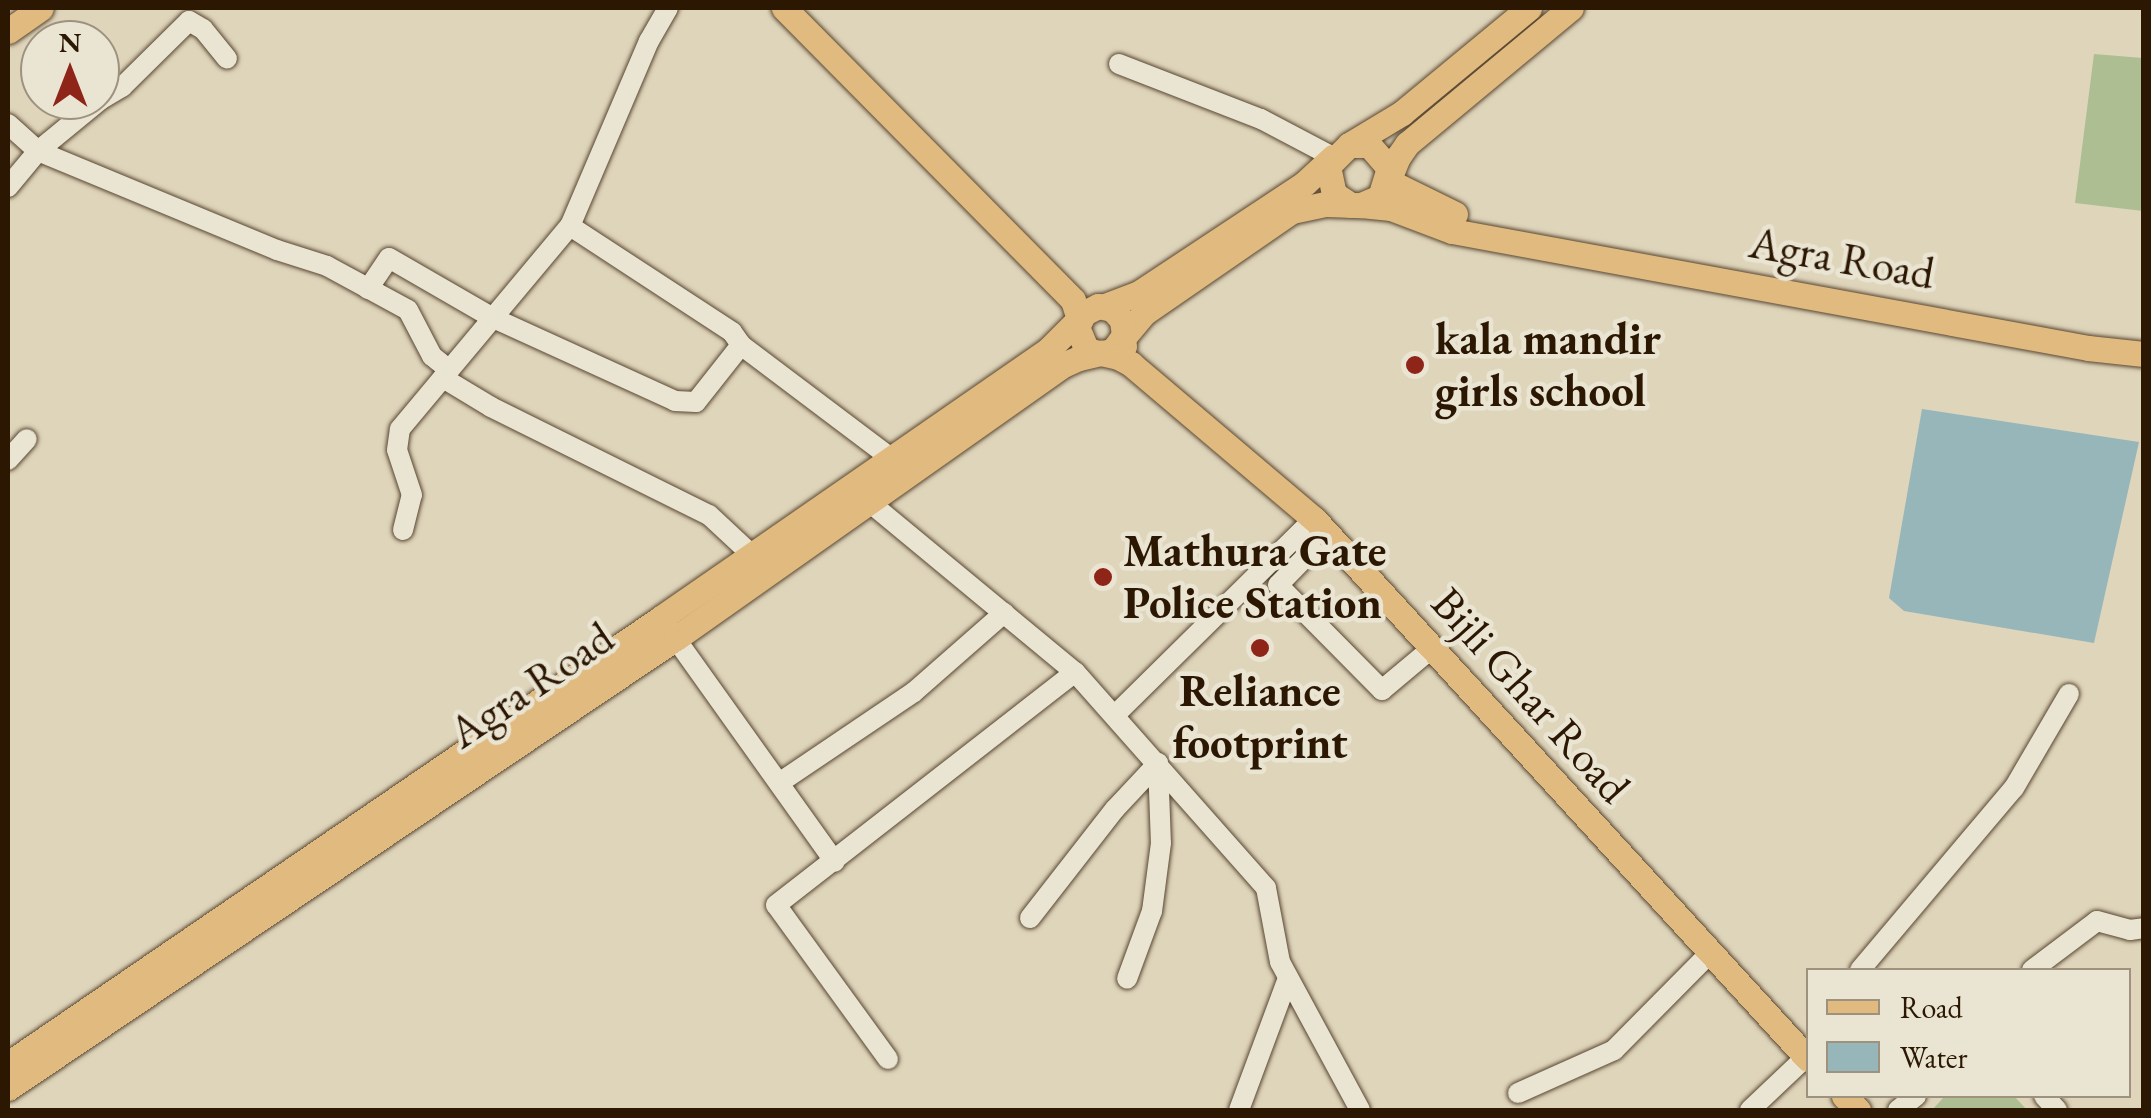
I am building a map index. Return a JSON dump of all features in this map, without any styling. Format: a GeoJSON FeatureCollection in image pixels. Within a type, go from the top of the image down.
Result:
{"type":"FeatureCollection","features":[{"type":"Feature","properties":{"kind":"main road"},"geometry":{"type":"LineString","coordinates":[[8,32],[41,8]]}},
{"type":"Feature","properties":{"kind":"main road"},"geometry":{"type":"LineString","coordinates":[[784,8],[1089,308],[1122,320],[1122,338],[1131,364]]}},
{"type":"Feature","properties":{"kind":"main road","name":"Agra Road"},"geometry":{"type":"LineString","coordinates":[[8,1088],[668,628],[752,555],[1048,349],[1089,308],[1139,293],[1304,183],[1340,151],[1402,113],[1530,8]]}},
{"type":"Feature","properties":{"kind":"main road"},"geometry":{"type":"LineString","coordinates":[[1389,179],[1389,168],[1378,151],[1359,144],[1340,151],[1330,186],[1356,205],[1380,198],[1407,144],[1571,8]]}},
{"type":"Feature","properties":{"kind":"main road","name":"Agra Road"},"geometry":{"type":"LineString","coordinates":[[1389,179],[1414,198],[1525,241]]}},
{"type":"Feature","properties":{"kind":"main road","name":"Agra Road"},"geometry":{"type":"LineString","coordinates":[[8,1064],[668,628],[868,501],[1063,365],[1116,348],[1144,314],[1292,212],[1326,204],[1391,208],[1452,231],[1525,241],[2088,348],[2144,354]]}},
{"type":"Feature","properties":{"kind":"main road"},"geometry":{"type":"LineString","coordinates":[[1089,308],[1080,342],[1131,364]]}},
{"type":"Feature","properties":{"kind":"main road","name":"Bijli Ghar Road"},"geometry":{"type":"LineString","coordinates":[[1131,364],[1321,527],[1708,955],[1805,1048]]}},
{"type":"Feature","properties":{"kind":"street"},"geometry":{"type":"LineString","coordinates":[[402,530],[412,495],[397,450],[400,428],[570,226],[648,42],[668,8]]}},
{"type":"Feature","properties":{"kind":"street"},"geometry":{"type":"LineString","coordinates":[[120,89],[189,21],[202,29],[227,59]]}},
{"type":"Feature","properties":{"kind":"street"},"geometry":{"type":"LineString","coordinates":[[1119,64],[1340,151]]}},
{"type":"Feature","properties":{"kind":"street"},"geometry":{"type":"LineString","coordinates":[[8,187],[38,151],[76,120]]}},
{"type":"Feature","properties":{"kind":"street"},"geometry":{"type":"LineString","coordinates":[[8,124],[38,151],[262,244],[327,266],[408,310],[446,374],[491,407],[709,515],[752,555]]}},
{"type":"Feature","properties":{"kind":"street"},"geometry":{"type":"LineString","coordinates":[[570,226],[732,332],[741,345],[891,458]]}},
{"type":"Feature","properties":{"kind":"street"},"geometry":{"type":"LineString","coordinates":[[368,289],[389,258],[491,316],[674,401],[696,402],[741,345]]}},
{"type":"Feature","properties":{"kind":"street"},"geometry":{"type":"LineString","coordinates":[[8,460],[27,439]]}},
{"type":"Feature","properties":{"kind":"street"},"geometry":{"type":"LineString","coordinates":[[868,501],[1075,672],[1266,888],[1280,962],[1360,1110]]}},
{"type":"Feature","properties":{"kind":"street"},"geometry":{"type":"LineString","coordinates":[[1321,527],[1278,585],[1382,690],[1431,648]]}},
{"type":"Feature","properties":{"kind":"street"},"geometry":{"type":"LineString","coordinates":[[1116,714],[1321,527]]}},
{"type":"Feature","properties":{"kind":"street"},"geometry":{"type":"LineString","coordinates":[[779,783],[914,692],[1004,613]]}},
{"type":"Feature","properties":{"kind":"street"},"geometry":{"type":"LineString","coordinates":[[668,628],[835,862]]}},
{"type":"Feature","properties":{"kind":"street"},"geometry":{"type":"LineString","coordinates":[[888,1058],[776,905],[1075,672]]}},
{"type":"Feature","properties":{"kind":"street"},"geometry":{"type":"LineString","coordinates":[[1862,968],[2014,788],[2069,694]]}},
{"type":"Feature","properties":{"kind":"street"},"geometry":{"type":"LineString","coordinates":[[1030,918],[1115,809],[1158,763]]}},
{"type":"Feature","properties":{"kind":"street"},"geometry":{"type":"LineString","coordinates":[[1127,979],[1152,911],[1161,843],[1158,763]]}},
{"type":"Feature","properties":{"kind":"street"},"geometry":{"type":"LineString","coordinates":[[2035,968],[2097,921],[2130,930],[2144,928]]}},
{"type":"Feature","properties":{"kind":"street"},"geometry":{"type":"LineString","coordinates":[[1518,1093],[1614,1050],[1708,955]]}},
{"type":"Feature","properties":{"kind":"street"},"geometry":{"type":"LineString","coordinates":[[1240,1110],[1288,978]]}},
{"type":"Feature","properties":{"kind":"street"},"geometry":{"type":"LineString","coordinates":[[1750,1110],[1805,1048]]}},
{"type":"Feature","properties":{"kind":"green space"},"geometry":{"type":"Polygon","coordinates":[[[2094,54],[2143,58],[2143,211],[2075,203],[2094,54]]]}},
{"type":"Feature","properties":{"kind":"green space"},"geometry":{"type":"Polygon","coordinates":[[[1943,1098],[2016,1098],[2027,1110],[1932,1110],[1943,1098]]]}},
{"type":"Feature","properties":{"kind":"water"},"geometry":{"type":"Polygon","coordinates":[[[1922,409],[2139,442],[2094,643],[1904,611],[1889,598],[1922,409]]]}},
{"type":"Feature","properties":{"kind":"place","name":"kala mandir girls school"},"geometry":{"type":"Point","coordinates":[1415,365]}},
{"type":"Feature","properties":{"kind":"place","name":"Mathura Gate Police Station"},"geometry":{"type":"Point","coordinates":[1103,577]}},
{"type":"Feature","properties":{"kind":"place","name":"Reliance footprint"},"geometry":{"type":"Point","coordinates":[1260,648]}}]}
